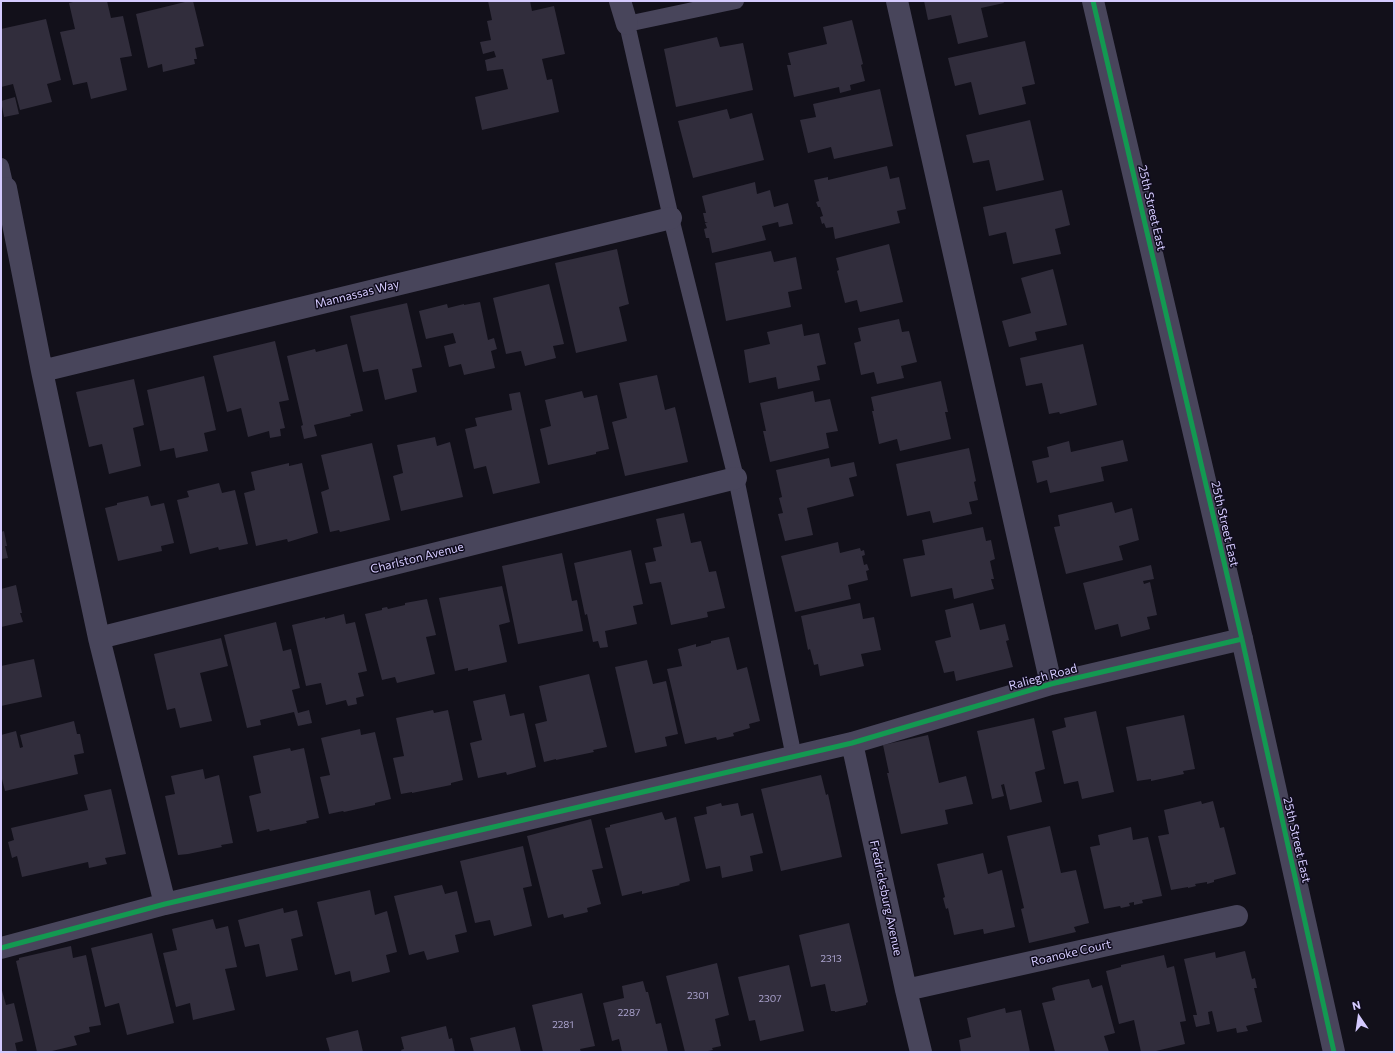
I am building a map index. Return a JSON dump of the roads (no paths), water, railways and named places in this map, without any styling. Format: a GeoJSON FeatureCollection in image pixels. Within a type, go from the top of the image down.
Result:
{"type":"FeatureCollection","features":[{"type":"Feature","properties":{"kind":"street"},"geometry":{"type":"LineString","coordinates":[[620,1],[627,24]]}},
{"type":"Feature","properties":{"kind":"street"},"geometry":{"type":"LineString","coordinates":[[897,1],[1051,684]]}},
{"type":"Feature","properties":{"kind":"street","name":"25th Street East"},"geometry":{"type":"LineString","coordinates":[[1093,1],[1242,638],[1334,1052]]}},
{"type":"Feature","properties":{"kind":"street"},"geometry":{"type":"LineString","coordinates":[[4,189],[99,638],[165,904]]}},
{"type":"Feature","properties":{"kind":"street","name":"Mannassas Way"},"geometry":{"type":"LineString","coordinates":[[42,371],[671,218]]}},
{"type":"Feature","properties":{"kind":"street","name":"Charlston Avenue"},"geometry":{"type":"LineString","coordinates":[[99,638],[736,478]]}},
{"type":"Feature","properties":{"kind":"street","name":"Raliegh Road"},"geometry":{"type":"LineString","coordinates":[[1,948],[165,904],[852,744],[1051,684],[1242,638]]}},
{"type":"Feature","properties":{"kind":"street","name":"Fredricksburg Avenue"},"geometry":{"type":"LineString","coordinates":[[852,744],[921,1052]]}},
{"type":"Feature","properties":{"kind":"street","name":"Roanoke Court"},"geometry":{"type":"LineString","coordinates":[[906,990],[1237,916]]}},
{"type":"Feature","properties":{"kind":"lane"},"geometry":{"type":"LineString","coordinates":[[736,1],[627,24],[671,218],[736,478],[794,757]]}},
{"type":"Feature","properties":{"kind":"lane"},"geometry":{"type":"LineString","coordinates":[[1,166],[4,189]]}}]}
